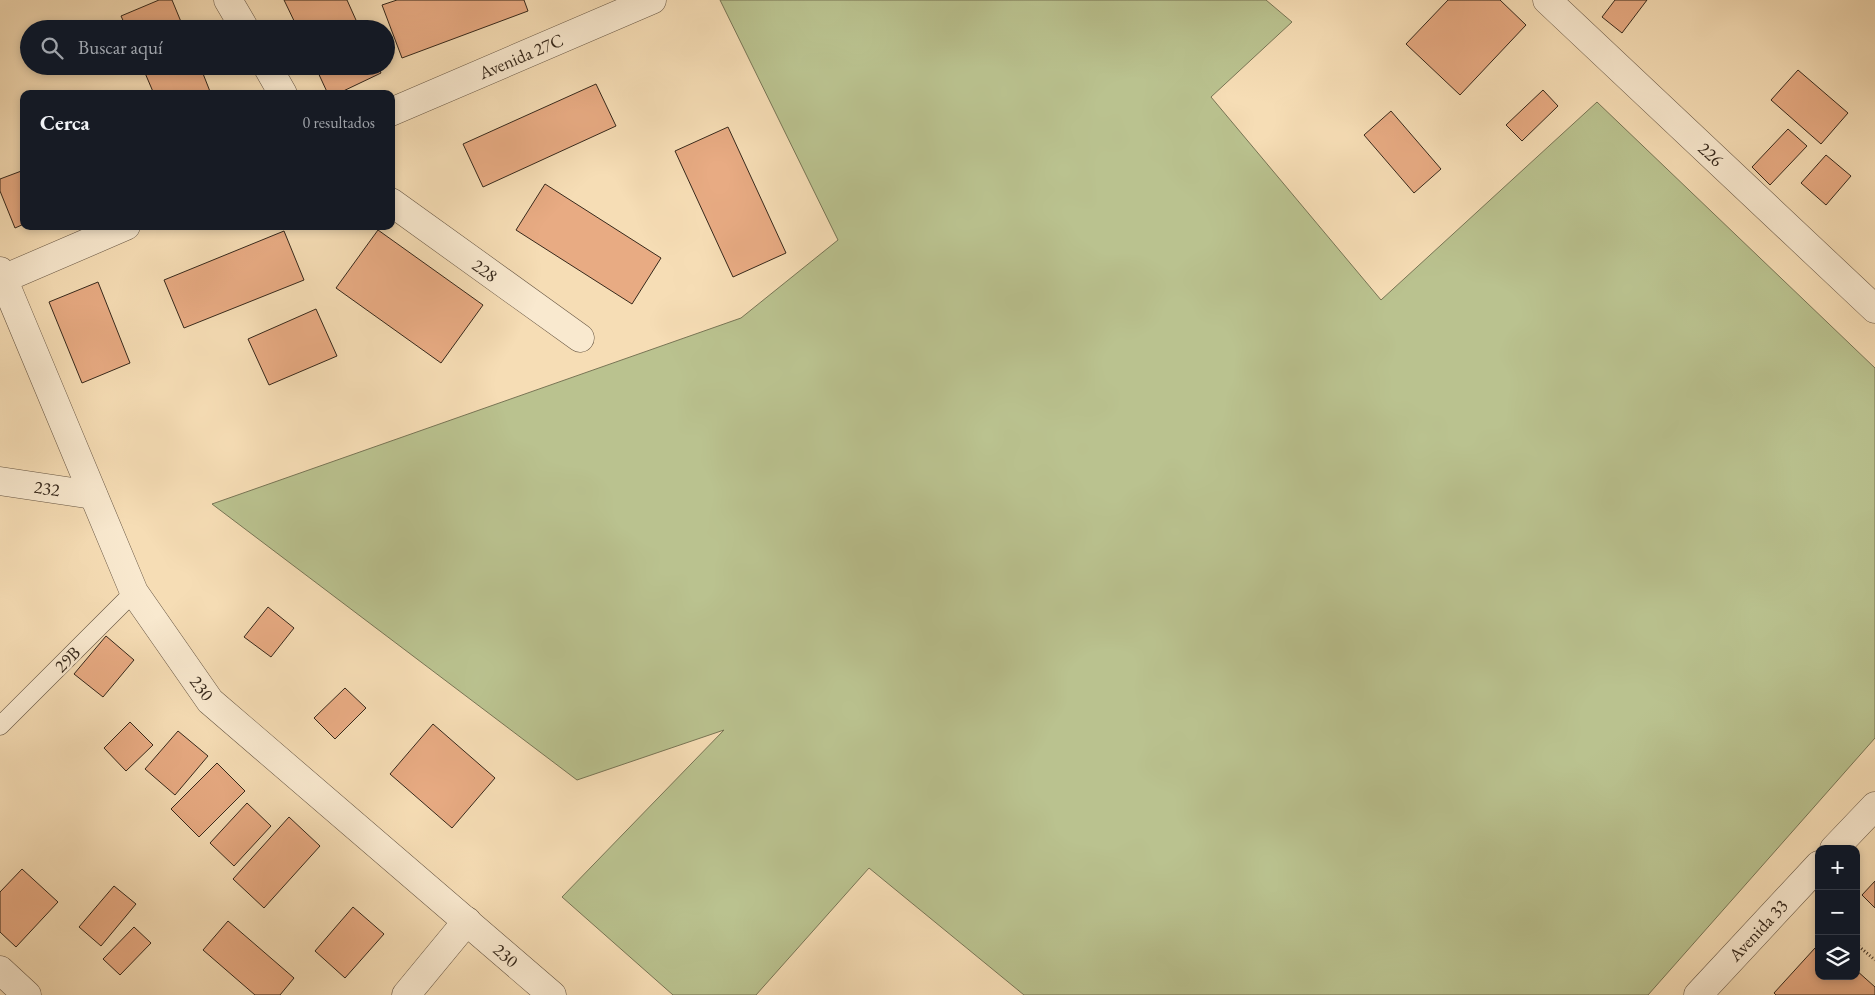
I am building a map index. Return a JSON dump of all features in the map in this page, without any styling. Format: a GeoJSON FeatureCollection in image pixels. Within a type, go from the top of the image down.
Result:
{"type":"FeatureCollection","features":[{"type":"Feature","properties":{"kind":"street"},"geometry":{"type":"LineString","coordinates":[[228,0],[240,20]]}},
{"type":"Feature","properties":{"kind":"street","name":"Avenida 27C"},"geometry":{"type":"LineString","coordinates":[[395,110],[652,0]]}},
{"type":"Feature","properties":{"kind":"street","name":"226"},"geometry":{"type":"LineString","coordinates":[[1547,0],[1875,309]]}},
{"type":"Feature","properties":{"kind":"street"},"geometry":{"type":"LineString","coordinates":[[272,75],[280,90]]}},
{"type":"Feature","properties":{"kind":"street","name":"228"},"geometry":{"type":"LineString","coordinates":[[395,205],[580,338]]}},
{"type":"Feature","properties":{"kind":"street"},"geometry":{"type":"LineString","coordinates":[[2,275],[116,230]]}},
{"type":"Feature","properties":{"kind":"street","name":"230"},"geometry":{"type":"LineString","coordinates":[[2,275],[134,592],[210,702],[552,995]]}},
{"type":"Feature","properties":{"kind":"street","name":"232"},"geometry":{"type":"LineString","coordinates":[[0,481],[93,495]]}},
{"type":"Feature","properties":{"kind":"street"},"geometry":{"type":"LineString","coordinates":[[1838,845],[1875,806]]}},
{"type":"Feature","properties":{"kind":"street","name":"Avenida 33"},"geometry":{"type":"LineString","coordinates":[[1698,995],[1815,869]]}},
{"type":"Feature","properties":{"kind":"street"},"geometry":{"type":"LineString","coordinates":[[406,995],[467,921]]}},
{"type":"Feature","properties":{"kind":"street"},"geometry":{"type":"LineString","coordinates":[[0,970],[27,995]]}},
{"type":"Feature","properties":{"kind":"lane","name":"29B"},"geometry":{"type":"LineString","coordinates":[[0,726],[134,592]]}},
{"type":"Feature","properties":{"kind":"path"},"geometry":{"type":"LineString","coordinates":[[1860,947],[1875,960]]}},
{"type":"Feature","properties":{"kind":"green space"},"geometry":{"type":"Polygon","coordinates":[[[720,0],[1266,0],[1292,22],[1211,97],[1381,300],[1597,102],[1875,368],[1875,738],[1648,995],[1024,995],[869,868],[756,995],[673,995],[562,897],[724,730],[577,780],[212,504],[741,318],[838,240],[720,0]]]}},
{"type":"Feature","properties":{"kind":"building"},"geometry":{"type":"Polygon","coordinates":[[[159,0],[172,0],[180,20],[123,20],[121,16],[159,0]]]}},
{"type":"Feature","properties":{"kind":"building"},"geometry":{"type":"Polygon","coordinates":[[[284,0],[347,0],[356,20],[294,20],[284,0]]]}},
{"type":"Feature","properties":{"kind":"building"},"geometry":{"type":"Polygon","coordinates":[[[397,0],[524,0],[528,11],[402,58],[395,39],[395,20],[388,20],[382,5],[397,0]]]}},
{"type":"Feature","properties":{"kind":"building"},"geometry":{"type":"Polygon","coordinates":[[[1448,0],[1500,0],[1526,25],[1460,95],[1406,44],[1448,0]]]}},
{"type":"Feature","properties":{"kind":"building"},"geometry":{"type":"Polygon","coordinates":[[[1615,0],[1647,0],[1622,33],[1602,17],[1615,0]]]}},
{"type":"Feature","properties":{"kind":"building"},"geometry":{"type":"Polygon","coordinates":[[[1798,70],[1848,113],[1821,144],[1771,100],[1798,70]]]}},
{"type":"Feature","properties":{"kind":"building"},"geometry":{"type":"Polygon","coordinates":[[[146,75],[204,75],[209,90],[152,90],[146,75]]]}},
{"type":"Feature","properties":{"kind":"building"},"geometry":{"type":"Polygon","coordinates":[[[319,75],[377,75],[345,90],[326,90],[319,75]]]}},
{"type":"Feature","properties":{"kind":"building"},"geometry":{"type":"Polygon","coordinates":[[[596,84],[616,126],[483,187],[463,144],[596,84]]]}},
{"type":"Feature","properties":{"kind":"building"},"geometry":{"type":"Polygon","coordinates":[[[1543,90],[1558,106],[1522,141],[1506,125],[1543,90]]]}},
{"type":"Feature","properties":{"kind":"building"},"geometry":{"type":"Polygon","coordinates":[[[1391,111],[1441,169],[1414,193],[1364,135],[1391,111]]]}},
{"type":"Feature","properties":{"kind":"building"},"geometry":{"type":"Polygon","coordinates":[[[728,127],[786,253],[733,277],[675,151],[728,127]]]}},
{"type":"Feature","properties":{"kind":"building"},"geometry":{"type":"Polygon","coordinates":[[[1788,129],[1807,146],[1770,185],[1752,167],[1788,129]]]}},
{"type":"Feature","properties":{"kind":"building"},"geometry":{"type":"Polygon","coordinates":[[[1826,155],[1851,176],[1826,205],[1801,183],[1826,155]]]}},
{"type":"Feature","properties":{"kind":"building"},"geometry":{"type":"Polygon","coordinates":[[[20,172],[20,226],[15,228],[0,191],[0,179],[20,172]]]}},
{"type":"Feature","properties":{"kind":"building"},"geometry":{"type":"Polygon","coordinates":[[[545,184],[661,258],[632,304],[516,230],[545,184]]]}},
{"type":"Feature","properties":{"kind":"building"},"geometry":{"type":"Polygon","coordinates":[[[378,230],[483,305],[441,363],[336,288],[378,230]]]}},
{"type":"Feature","properties":{"kind":"building"},"geometry":{"type":"Polygon","coordinates":[[[284,231],[304,280],[184,328],[164,280],[284,231]]]}},
{"type":"Feature","properties":{"kind":"building"},"geometry":{"type":"Polygon","coordinates":[[[98,282],[130,363],[82,383],[49,302],[98,282]]]}},
{"type":"Feature","properties":{"kind":"building"},"geometry":{"type":"Polygon","coordinates":[[[316,309],[337,356],[269,385],[248,339],[316,309]]]}},
{"type":"Feature","properties":{"kind":"building"},"geometry":{"type":"Polygon","coordinates":[[[268,607],[294,628],[271,657],[244,637],[268,607]]]}},
{"type":"Feature","properties":{"kind":"building"},"geometry":{"type":"Polygon","coordinates":[[[106,636],[134,660],[103,697],[74,674],[106,636]]]}},
{"type":"Feature","properties":{"kind":"building"},"geometry":{"type":"Polygon","coordinates":[[[345,688],[366,708],[335,739],[314,718],[345,688]]]}},
{"type":"Feature","properties":{"kind":"building"},"geometry":{"type":"Polygon","coordinates":[[[130,722],[153,745],[126,771],[104,748],[130,722]]]}},
{"type":"Feature","properties":{"kind":"building"},"geometry":{"type":"Polygon","coordinates":[[[433,724],[495,778],[452,828],[390,774],[433,724]]]}},
{"type":"Feature","properties":{"kind":"building"},"geometry":{"type":"Polygon","coordinates":[[[178,731],[208,756],[175,795],[145,769],[178,731]]]}},
{"type":"Feature","properties":{"kind":"building"},"geometry":{"type":"Polygon","coordinates":[[[217,763],[245,791],[199,837],[171,809],[217,763]]]}},
{"type":"Feature","properties":{"kind":"building"},"geometry":{"type":"Polygon","coordinates":[[[247,803],[271,826],[234,866],[210,843],[247,803]]]}},
{"type":"Feature","properties":{"kind":"building"},"geometry":{"type":"Polygon","coordinates":[[[289,817],[320,846],[264,908],[233,879],[289,817]]]}},
{"type":"Feature","properties":{"kind":"building"},"geometry":{"type":"Polygon","coordinates":[[[22,869],[58,902],[16,947],[0,932],[0,892],[22,869]]]}},
{"type":"Feature","properties":{"kind":"building"},"geometry":{"type":"Polygon","coordinates":[[[1875,881],[1875,908],[1862,895],[1875,881]]]}},
{"type":"Feature","properties":{"kind":"building"},"geometry":{"type":"Polygon","coordinates":[[[114,886],[136,904],[101,946],[79,927],[114,886]]]}},
{"type":"Feature","properties":{"kind":"building"},"geometry":{"type":"Polygon","coordinates":[[[353,907],[384,934],[345,978],[315,951],[353,907]]]}},
{"type":"Feature","properties":{"kind":"building"},"geometry":{"type":"Polygon","coordinates":[[[228,921],[294,978],[280,995],[255,995],[203,950],[228,921]]]}},
{"type":"Feature","properties":{"kind":"building"},"geometry":{"type":"Polygon","coordinates":[[[134,927],[151,943],[120,975],[103,959],[134,927]]]}},
{"type":"Feature","properties":{"kind":"building"},"geometry":{"type":"Polygon","coordinates":[[[1815,948],[1815,980],[1860,980],[1860,974],[1875,987],[1875,995],[1776,995],[1774,993],[1815,948]]]}}]}
